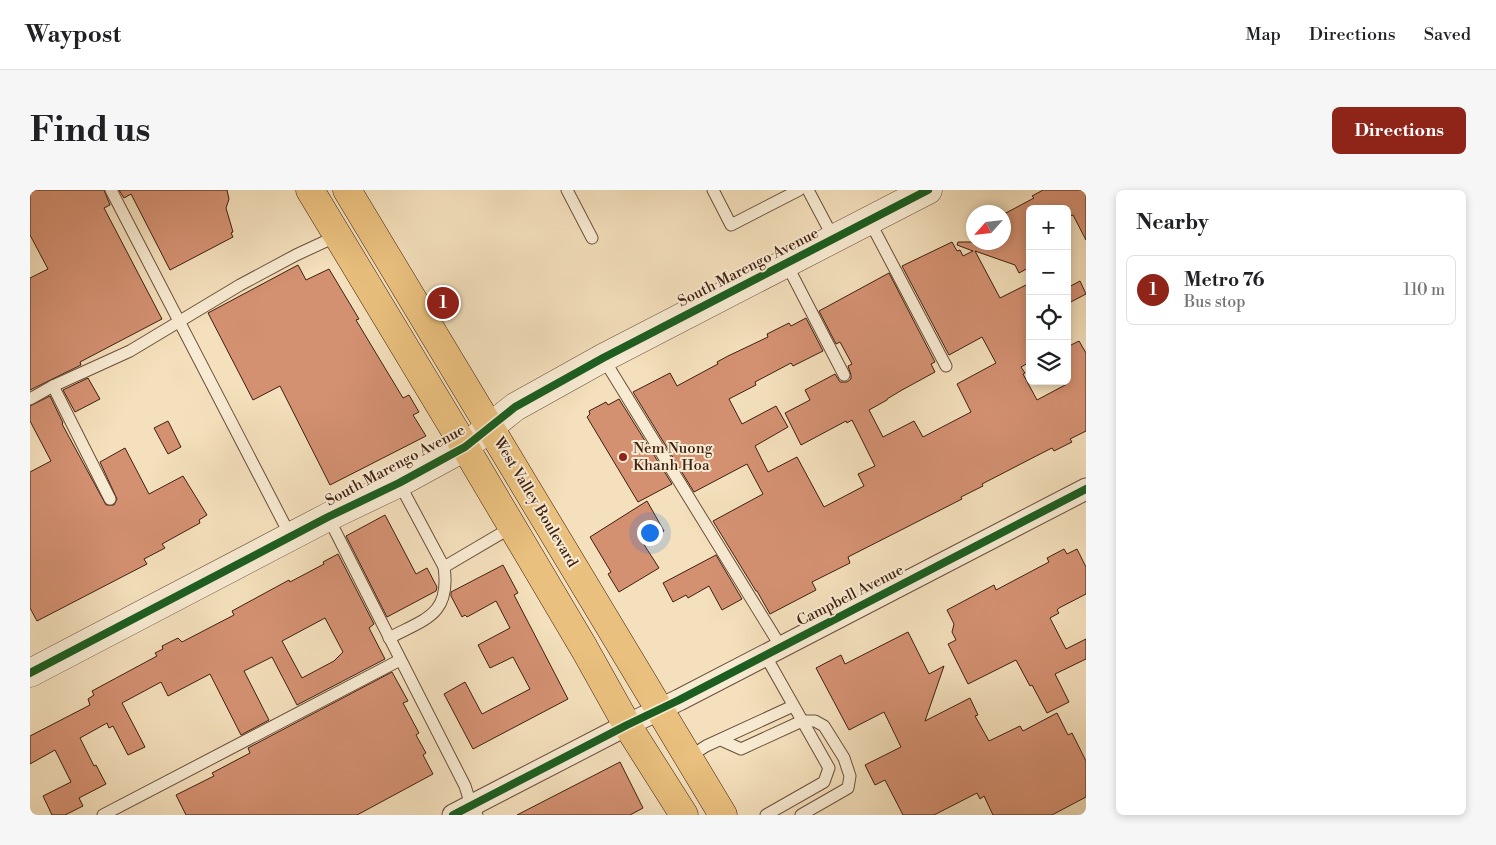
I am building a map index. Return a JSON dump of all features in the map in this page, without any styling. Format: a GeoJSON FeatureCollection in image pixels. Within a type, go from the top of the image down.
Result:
{"type":"FeatureCollection","features":[{"type":"Feature","properties":{"kind":"main road"},"geometry":{"type":"LineString","coordinates":[[310,190],[465,447],[678,811]]}},
{"type":"Feature","properties":{"kind":"main road","name":"West Valley Boulevard"},"geometry":{"type":"LineString","coordinates":[[347,190],[723,815]]}},
{"type":"Feature","properties":{"kind":"street","name":"South Marengo Avenue"},"geometry":{"type":"LineString","coordinates":[[30,673],[328,517],[399,483],[465,447],[515,407],[603,358],[928,190]]}},
{"type":"Feature","properties":{"kind":"street","name":"Campbell Avenue"},"geometry":{"type":"LineString","coordinates":[[467,812],[627,725],[679,700],[1086,489]]}},
{"type":"Feature","properties":{"kind":"lane"},"geometry":{"type":"LineString","coordinates":[[111,190],[292,537]]}},
{"type":"Feature","properties":{"kind":"lane"},"geometry":{"type":"LineString","coordinates":[[566,190],[592,238]]}},
{"type":"Feature","properties":{"kind":"lane"},"geometry":{"type":"LineString","coordinates":[[712,190],[731,225],[799,190]]}},
{"type":"Feature","properties":{"kind":"lane"},"geometry":{"type":"LineString","coordinates":[[808,190],[834,239]]}},
{"type":"Feature","properties":{"kind":"lane"},"geometry":{"type":"LineString","coordinates":[[869,220],[946,366]]}},
{"type":"Feature","properties":{"kind":"lane"},"geometry":{"type":"LineString","coordinates":[[30,399],[53,386],[130,351],[240,285],[296,255],[337,236]]}},
{"type":"Feature","properties":{"kind":"lane"},"geometry":{"type":"LineString","coordinates":[[786,263],[844,375]]}},
{"type":"Feature","properties":{"kind":"lane"},"geometry":{"type":"LineString","coordinates":[[603,358],[773,651],[793,706],[829,768],[824,782],[773,814]]}},
{"type":"Feature","properties":{"kind":"lane"},"geometry":{"type":"LineString","coordinates":[[53,386],[110,499]]}},
{"type":"Feature","properties":{"kind":"lane"},"geometry":{"type":"LineString","coordinates":[[389,638],[432,615],[440,604],[446,581],[444,567],[399,483]]}},
{"type":"Feature","properties":{"kind":"lane"},"geometry":{"type":"LineString","coordinates":[[328,517],[465,786],[467,812]]}},
{"type":"Feature","properties":{"kind":"lane"},"geometry":{"type":"LineString","coordinates":[[444,567],[512,527]]}},
{"type":"Feature","properties":{"kind":"lane"},"geometry":{"type":"LineString","coordinates":[[103,815],[400,660]]}},
{"type":"Feature","properties":{"kind":"lane"},"geometry":{"type":"LineString","coordinates":[[689,757],[706,746],[793,706]]}},
{"type":"Feature","properties":{"kind":"lane"},"geometry":{"type":"LineString","coordinates":[[720,740],[740,749],[802,721],[815,721],[824,726],[844,758],[850,776],[848,788],[801,815]]}},
{"type":"Feature","properties":{"kind":"building"},"geometry":{"type":"Polygon","coordinates":[[[30,190],[104,190],[110,205],[104,208],[162,319],[80,362],[81,365],[30,390],[30,278],[48,269],[30,235],[30,190]]]}},
{"type":"Feature","properties":{"kind":"building"},"geometry":{"type":"Polygon","coordinates":[[[119,190],[227,190],[229,199],[226,208],[233,237],[170,270],[131,194],[124,198],[119,190]]]}},
{"type":"Feature","properties":{"kind":"building"},"geometry":{"type":"Polygon","coordinates":[[[1043,190],[1086,190],[1086,240],[1073,215],[1071,216],[1071,205],[1026,205],[1026,269],[1019,273],[1015,265],[975,251],[1000,298],[1026,285],[1026,364],[1021,367],[1025,373],[1023,374],[1026,385],[1029,385],[1037,400],[1065,385],[1071,385],[1071,345],[1079,341],[1086,353],[1086,431],[1070,439],[1072,442],[1054,451],[1052,448],[1044,452],[982,484],[983,486],[961,497],[962,499],[848,557],[850,563],[812,582],[816,590],[770,614],[713,521],[763,494],[747,464],[694,492],[633,392],[670,373],[677,386],[718,364],[717,362],[728,356],[768,337],[767,334],[789,323],[791,326],[806,318],[823,351],[793,366],[791,363],[755,382],[756,385],[729,399],[742,424],[776,406],[788,427],[755,446],[768,472],[797,457],[824,507],[864,486],[858,474],[875,466],[852,420],[847,423],[846,421],[801,445],[785,413],[810,400],[805,390],[835,374],[840,382],[847,382],[851,379],[848,366],[852,364],[840,342],[836,344],[819,311],[889,273],[935,362],[931,364],[935,372],[869,410],[883,437],[914,421],[923,437],[971,412],[957,384],[996,363],[982,337],[949,355],[902,266],[952,242],[957,251],[960,250],[963,256],[973,251],[970,250],[1011,250],[1011,210],[1034,198],[1032,196],[1043,190]]]}},
{"type":"Feature","properties":{"kind":"building"},"geometry":{"type":"Polygon","coordinates":[[[958,242],[966,242],[966,248],[957,245],[958,242]]]}},
{"type":"Feature","properties":{"kind":"building"},"geometry":{"type":"Polygon","coordinates":[[[298,265],[306,280],[329,269],[359,319],[356,320],[403,398],[409,395],[419,412],[413,415],[426,436],[330,485],[280,386],[253,400],[208,313],[298,265]]]}},
{"type":"Feature","properties":{"kind":"building"},"geometry":{"type":"Polygon","coordinates":[[[1080,281],[1086,294],[1071,302],[1071,286],[1080,281]]]}},
{"type":"Feature","properties":{"kind":"building"},"geometry":{"type":"Polygon","coordinates":[[[88,378],[100,399],[75,412],[63,390],[88,378]]]}},
{"type":"Feature","properties":{"kind":"building"},"geometry":{"type":"Polygon","coordinates":[[[50,396],[62,424],[106,505],[114,505],[117,499],[100,462],[125,448],[149,494],[183,476],[207,515],[199,520],[200,523],[162,544],[165,548],[144,559],[147,564],[37,621],[30,608],[30,472],[51,461],[30,421],[30,406],[50,396]]]}},
{"type":"Feature","properties":{"kind":"building"},"geometry":{"type":"Polygon","coordinates":[[[619,399],[672,484],[638,502],[587,417],[590,414],[589,411],[606,402],[608,405],[619,399]]]}},
{"type":"Feature","properties":{"kind":"building"},"geometry":{"type":"Polygon","coordinates":[[[168,421],[181,447],[168,454],[154,428],[168,421]]]}},
{"type":"Feature","properties":{"kind":"building"},"geometry":{"type":"Polygon","coordinates":[[[647,501],[664,531],[643,543],[659,568],[619,592],[608,574],[611,572],[590,537],[647,501]]]}},
{"type":"Feature","properties":{"kind":"building"},"geometry":{"type":"Polygon","coordinates":[[[385,515],[416,574],[427,568],[437,587],[436,591],[387,617],[346,536],[385,515]]]}},
{"type":"Feature","properties":{"kind":"building"},"geometry":{"type":"Polygon","coordinates":[[[1064,549],[1067,554],[1077,549],[1086,567],[1086,594],[1059,608],[1057,610],[1059,613],[1050,618],[1066,649],[1086,639],[1086,659],[1055,674],[1069,702],[1047,713],[1016,660],[968,684],[948,644],[956,640],[952,632],[954,624],[947,610],[994,585],[996,590],[1049,562],[1047,558],[1064,549]]]}},
{"type":"Feature","properties":{"kind":"building"},"geometry":{"type":"Polygon","coordinates":[[[338,554],[374,624],[369,628],[385,659],[297,705],[272,657],[244,671],[269,720],[241,735],[210,674],[168,696],[161,682],[122,703],[145,747],[128,755],[113,726],[109,728],[107,723],[80,738],[94,766],[96,765],[106,784],[79,798],[83,806],[65,815],[52,815],[43,796],[71,782],[55,750],[30,764],[30,736],[90,705],[88,699],[94,695],[92,691],[157,656],[155,653],[163,649],[162,646],[178,638],[182,642],[234,615],[232,611],[289,580],[290,582],[324,564],[323,562],[338,554]],[[325,618],[282,641],[302,678],[334,661],[343,652],[325,618]]]}},
{"type":"Feature","properties":{"kind":"building"},"geometry":{"type":"Polygon","coordinates":[[[716,555],[742,599],[722,610],[709,586],[688,598],[686,595],[673,602],[663,583],[716,555]]]}},
{"type":"Feature","properties":{"kind":"building"},"geometry":{"type":"Polygon","coordinates":[[[503,565],[518,593],[514,595],[568,699],[473,749],[444,694],[465,682],[482,714],[530,689],[513,657],[490,668],[478,645],[510,628],[496,601],[467,617],[465,615],[462,617],[451,596],[451,592],[503,565]]]}},
{"type":"Feature","properties":{"kind":"building"},"geometry":{"type":"Polygon","coordinates":[[[908,632],[929,674],[944,666],[925,721],[970,698],[978,715],[975,716],[989,741],[1020,726],[1023,731],[1057,713],[1068,735],[1072,733],[1086,761],[1086,797],[1052,815],[993,815],[984,796],[980,799],[977,793],[934,815],[903,815],[885,780],[875,785],[865,765],[901,747],[884,712],[849,730],[816,668],[841,655],[845,664],[908,632]]]}},
{"type":"Feature","properties":{"kind":"building"},"geometry":{"type":"Polygon","coordinates":[[[392,672],[408,701],[403,703],[419,733],[416,735],[426,753],[423,755],[433,774],[357,815],[186,815],[176,795],[214,776],[212,773],[250,753],[248,748],[392,672]]]}},
{"type":"Feature","properties":{"kind":"building"},"geometry":{"type":"Polygon","coordinates":[[[620,762],[643,808],[630,815],[517,815],[620,762]]]}},
{"type":"Feature","properties":{"kind":"cycle path"},"geometry":{"type":"LineString","coordinates":[[30,673],[328,517],[399,483],[465,447],[515,407],[603,358],[928,190]]}},
{"type":"Feature","properties":{"kind":"cycle path"},"geometry":{"type":"LineString","coordinates":[[453,815],[1086,489]]}},
{"type":"Feature","properties":{"kind":"place","name":"Metro 76"},"geometry":{"type":"Point","coordinates":[443,303]}},
{"type":"Feature","properties":{"kind":"place","name":"Nem Nuong Khanh Hoa"},"geometry":{"type":"Point","coordinates":[623,457]}}]}
